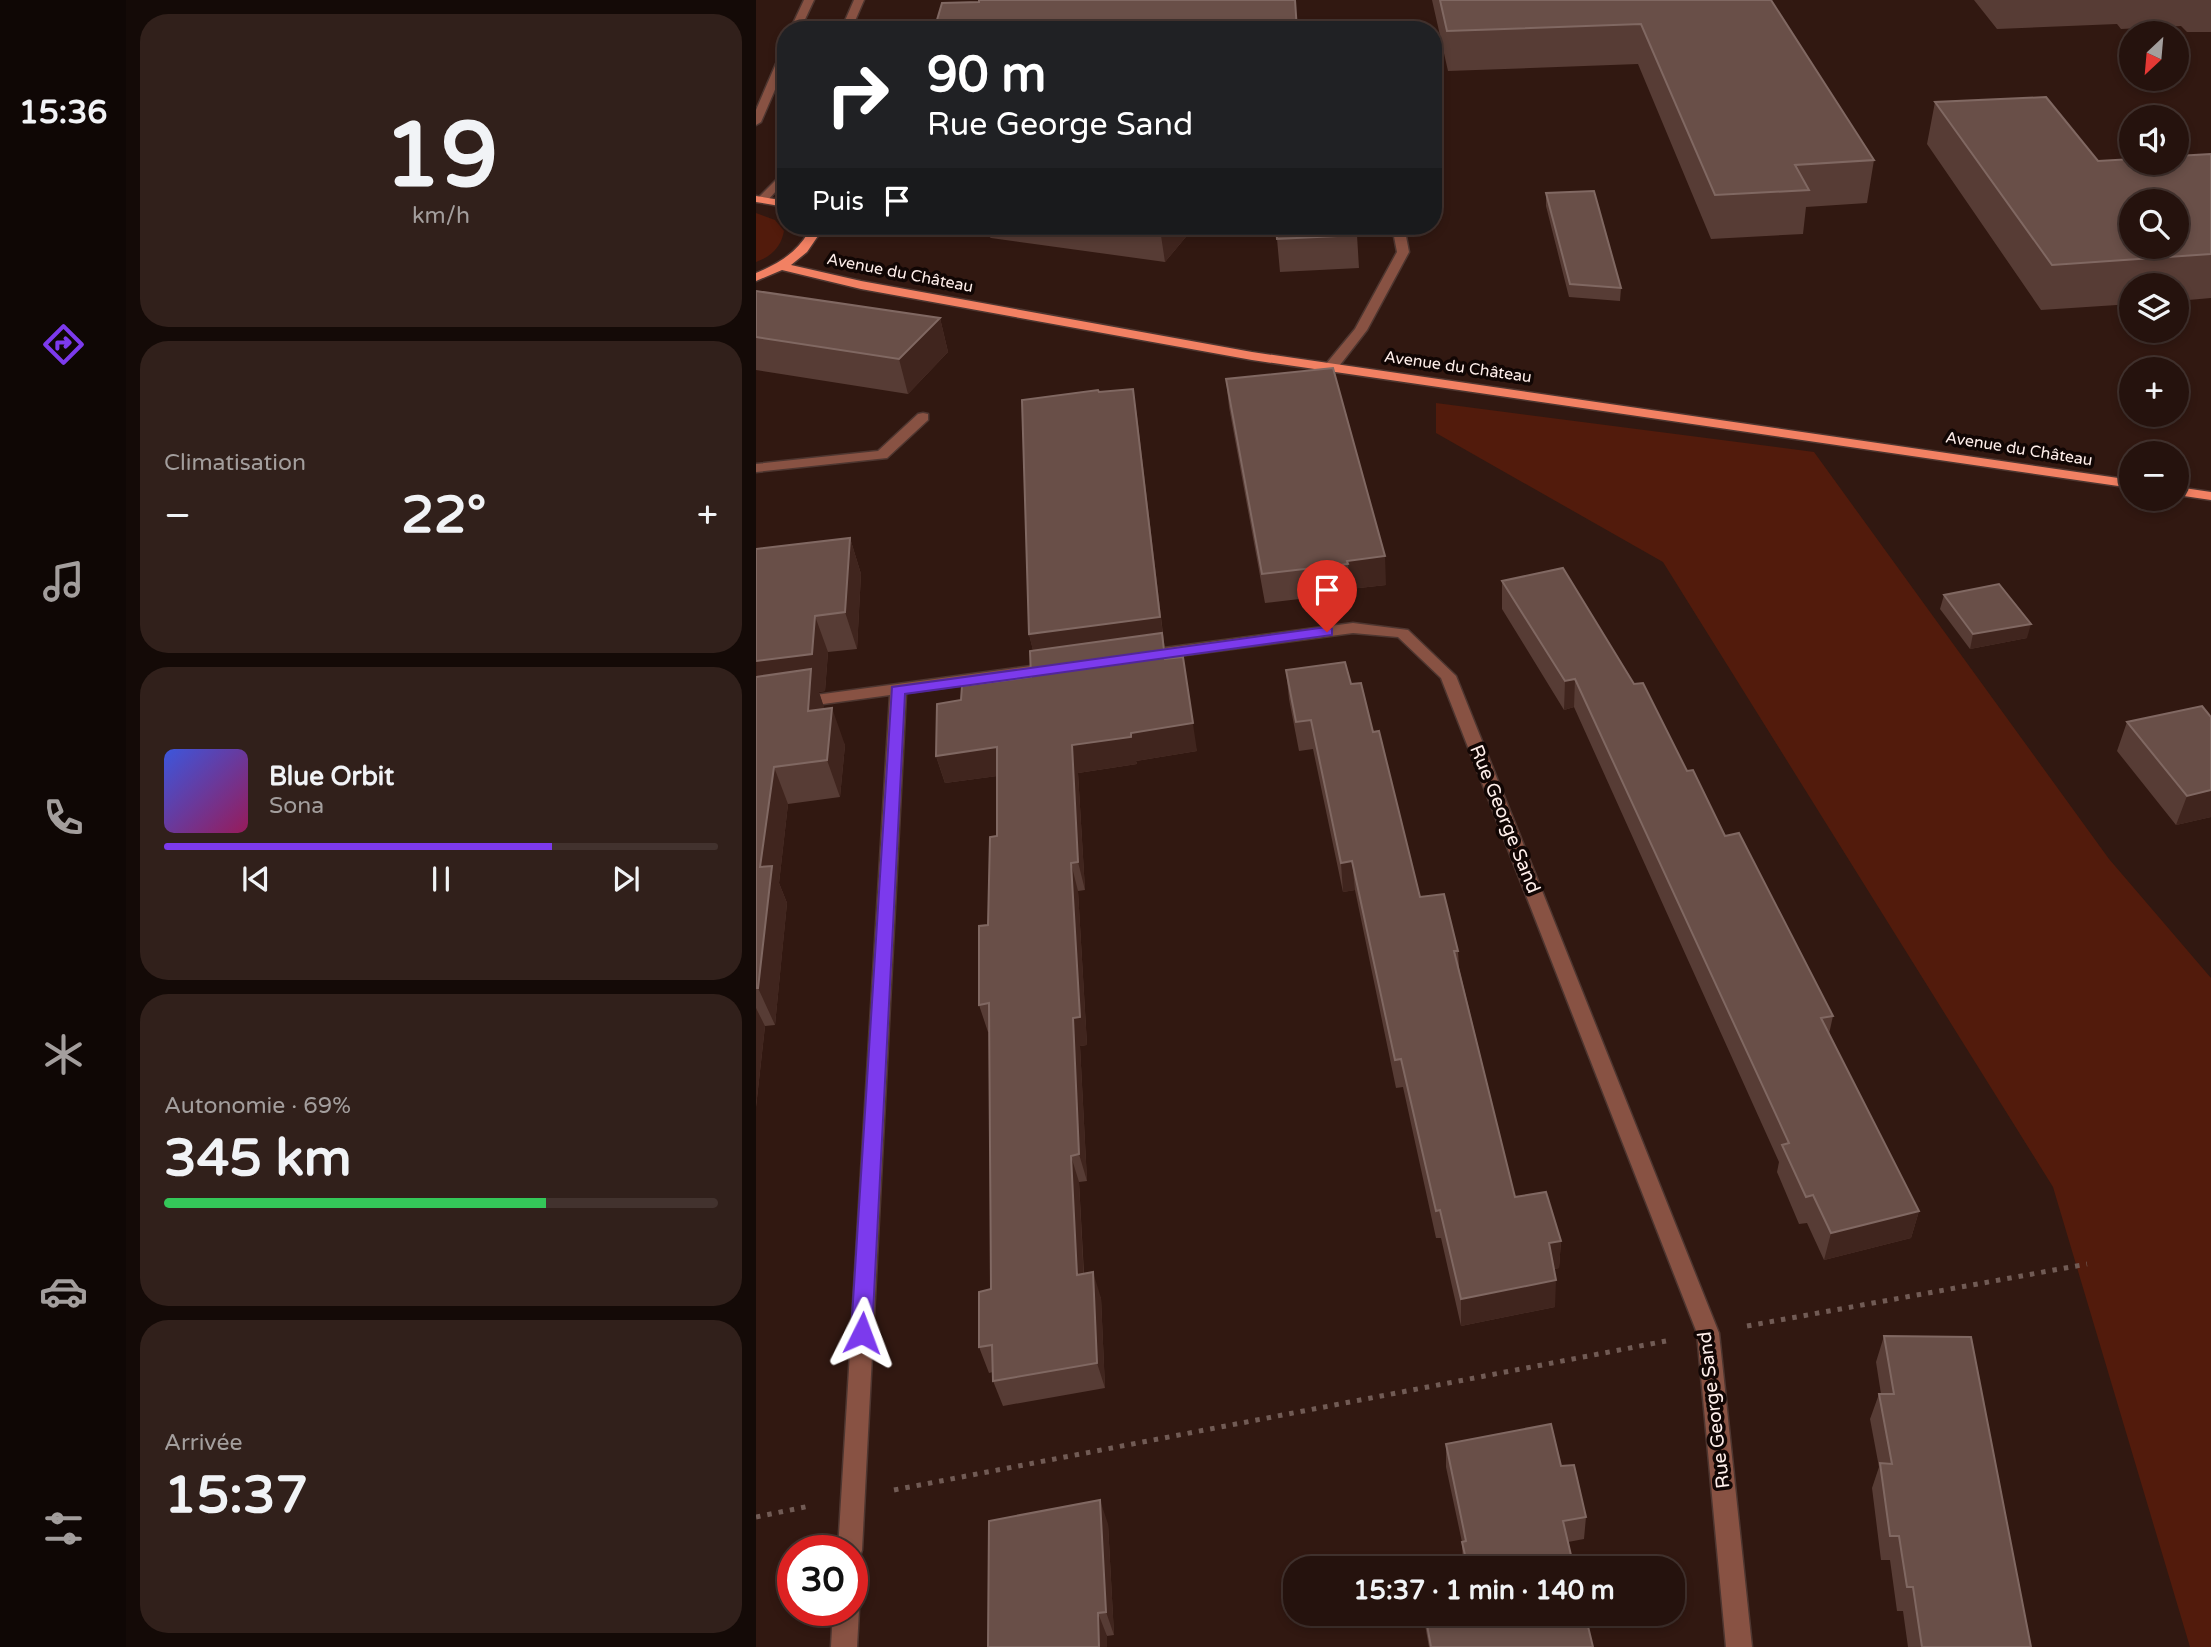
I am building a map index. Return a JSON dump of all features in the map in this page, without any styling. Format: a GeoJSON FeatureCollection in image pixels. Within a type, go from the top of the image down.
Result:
{"type":"FeatureCollection","features":[{"type":"Feature","properties":{"kind":"main road"},"geometry":{"type":"LineString","coordinates":[[756,277],[782,266],[806,249],[813,235]]}},
{"type":"Feature","properties":{"kind":"main road","name":"Avenue du Château"},"geometry":{"type":"LineString","coordinates":[[782,266],[861,285],[1252,356],[2119,482]]}},
{"type":"Feature","properties":{"kind":"main road"},"geometry":{"type":"LineString","coordinates":[[2189,493],[2211,496]]}},
{"type":"Feature","properties":{"kind":"street"},"geometry":{"type":"LineString","coordinates":[[799,21],[809,0]]}},
{"type":"Feature","properties":{"kind":"street"},"geometry":{"type":"LineString","coordinates":[[850,21],[859,0]]}},
{"type":"Feature","properties":{"kind":"street"},"geometry":{"type":"LineString","coordinates":[[756,122],[777,73]]}},
{"type":"Feature","properties":{"kind":"street"},"geometry":{"type":"LineString","coordinates":[[760,199],[777,182]]}},
{"type":"Feature","properties":{"kind":"street"},"geometry":{"type":"LineString","coordinates":[[1331,367],[1361,330],[1403,252],[1400,235]]}},
{"type":"Feature","properties":{"kind":"street"},"geometry":{"type":"LineString","coordinates":[[756,468],[882,455],[923,417]]}},
{"type":"Feature","properties":{"kind":"street","name":"Rue George Sand"},"geometry":{"type":"LineString","coordinates":[[1122,659],[1353,628],[1402,633],[1448,676],[1708,1333],[1739,1647]]}},
{"type":"Feature","properties":{"kind":"street"},"geometry":{"type":"LineString","coordinates":[[756,708],[898,691],[1067,666]]}},
{"type":"Feature","properties":{"kind":"street"},"geometry":{"type":"LineString","coordinates":[[851,1535],[898,691]]}},
{"type":"Feature","properties":{"kind":"street"},"geometry":{"type":"LineString","coordinates":[[844,1647],[845,1626]]}},
{"type":"Feature","properties":{"kind":"path"},"geometry":{"type":"LineString","coordinates":[[756,1517],[1708,1333],[2087,1264]]}},
{"type":"Feature","properties":{"kind":"shaded area"},"geometry":{"type":"Polygon","coordinates":[[[756,213],[775,220],[777,235],[783,235],[775,250],[756,262],[756,213]]]}},
{"type":"Feature","properties":{"kind":"shaded area"},"geometry":{"type":"Polygon","coordinates":[[[1436,403],[1814,452],[2109,859],[2211,978],[2211,1647],[2190,1647],[2053,1187],[1663,562],[1436,433],[1436,403]]]}},
{"type":"Feature","properties":{"kind":"building"},"geometry":{"type":"Polygon","coordinates":[[[1295,0],[1296,21],[937,21],[942,3],[1295,0]]]}},
{"type":"Feature","properties":{"kind":"building"},"geometry":{"type":"Polygon","coordinates":[[[1440,0],[1771,0],[1874,160],[1795,165],[1809,190],[1715,195],[1641,24],[1447,31],[1440,0]]]}},
{"type":"Feature","properties":{"kind":"building"},"geometry":{"type":"Polygon","coordinates":[[[2046,97],[2098,161],[2119,160],[2119,175],[2189,175],[2189,155],[2211,154],[2211,254],[2189,256],[2189,189],[2119,189],[2119,259],[2139,259],[2052,265],[1935,102],[2046,97]]]}},
{"type":"Feature","properties":{"kind":"building"},"geometry":{"type":"Polygon","coordinates":[[[1594,191],[1621,288],[1570,284],[1546,193],[1594,191]]]}},
{"type":"Feature","properties":{"kind":"building"},"geometry":{"type":"Polygon","coordinates":[[[1277,235],[1357,235],[1277,239],[1277,235]]]}},
{"type":"Feature","properties":{"kind":"building"},"geometry":{"type":"Polygon","coordinates":[[[756,291],[940,318],[899,359],[756,337],[756,291]]]}},
{"type":"Feature","properties":{"kind":"building"},"geometry":{"type":"Polygon","coordinates":[[[1333,368],[1385,556],[1347,561],[1348,564],[1262,574],[1226,379],[1333,368]]]}},
{"type":"Feature","properties":{"kind":"building"},"geometry":{"type":"Polygon","coordinates":[[[1133,389],[1160,617],[1029,634],[1022,400],[1098,390],[1133,389]]]}},
{"type":"Feature","properties":{"kind":"building"},"geometry":{"type":"Polygon","coordinates":[[[850,538],[845,612],[815,616],[812,654],[756,661],[756,549],[850,538]]]}},
{"type":"Feature","properties":{"kind":"building"},"geometry":{"type":"Polygon","coordinates":[[[1563,568],[1634,684],[1643,683],[1687,771],[1693,770],[1725,836],[1739,833],[1833,1016],[1821,1018],[1919,1211],[1831,1233],[1813,1195],[1806,1197],[1782,1145],[1789,1143],[1575,679],[1565,681],[1502,581],[1563,568]]]}},
{"type":"Feature","properties":{"kind":"building"},"geometry":{"type":"Polygon","coordinates":[[[1999,584],[2031,624],[1973,634],[1944,595],[1999,584]]]}},
{"type":"Feature","properties":{"kind":"building"},"geometry":{"type":"Polygon","coordinates":[[[1162,633],[1165,659],[1183,657],[1193,723],[1131,733],[1131,737],[1072,745],[1078,862],[1071,863],[1080,1017],[1073,1018],[1079,1154],[1071,1156],[1077,1275],[1093,1272],[1097,1363],[993,1381],[992,1345],[979,1347],[979,1292],[991,1289],[989,1003],[979,1005],[979,926],[988,925],[990,837],[997,836],[997,747],[936,756],[937,704],[961,700],[962,686],[1031,677],[1030,651],[1162,633]]]}},
{"type":"Feature","properties":{"kind":"building"},"geometry":{"type":"Polygon","coordinates":[[[1345,662],[1351,684],[1361,683],[1373,732],[1379,731],[1420,897],[1444,894],[1458,951],[1454,951],[1515,1197],[1546,1192],[1561,1241],[1549,1243],[1556,1280],[1461,1299],[1440,1210],[1436,1211],[1401,1059],[1395,1060],[1352,861],[1341,863],[1311,720],[1296,722],[1286,670],[1345,662]]]}},
{"type":"Feature","properties":{"kind":"building"},"geometry":{"type":"Polygon","coordinates":[[[811,669],[808,711],[832,708],[827,760],[774,767],[760,867],[772,866],[756,988],[756,677],[811,669]]]}},
{"type":"Feature","properties":{"kind":"building"},"geometry":{"type":"Polygon","coordinates":[[[2202,706],[2211,717],[2211,790],[2187,796],[2127,722],[2202,706]]]}},
{"type":"Feature","properties":{"kind":"building"},"geometry":{"type":"Polygon","coordinates":[[[1884,1336],[1971,1337],[2031,1647],[1922,1647],[1913,1587],[1907,1587],[1899,1536],[1890,1536],[1880,1463],[1892,1464],[1879,1394],[1894,1394],[1884,1336]]]}},
{"type":"Feature","properties":{"kind":"building"},"geometry":{"type":"Polygon","coordinates":[[[1551,1424],[1561,1466],[1574,1465],[1586,1517],[1563,1521],[1571,1556],[1465,1556],[1462,1542],[1466,1541],[1446,1444],[1551,1424]]]}},
{"type":"Feature","properties":{"kind":"building"},"geometry":{"type":"Polygon","coordinates":[[[1100,1500],[1106,1612],[1098,1613],[1099,1647],[988,1647],[989,1521],[1100,1500]]]}},
{"type":"Feature","properties":{"kind":"building"},"geometry":{"type":"Polygon","coordinates":[[[1427,1626],[1588,1626],[1593,1647],[1431,1647],[1427,1626]]]}},
{"type":"Feature","properties":{"kind":"route"},"geometry":{"type":"LineString","coordinates":[[862,1333],[898,691],[1327,632]]}}]}
